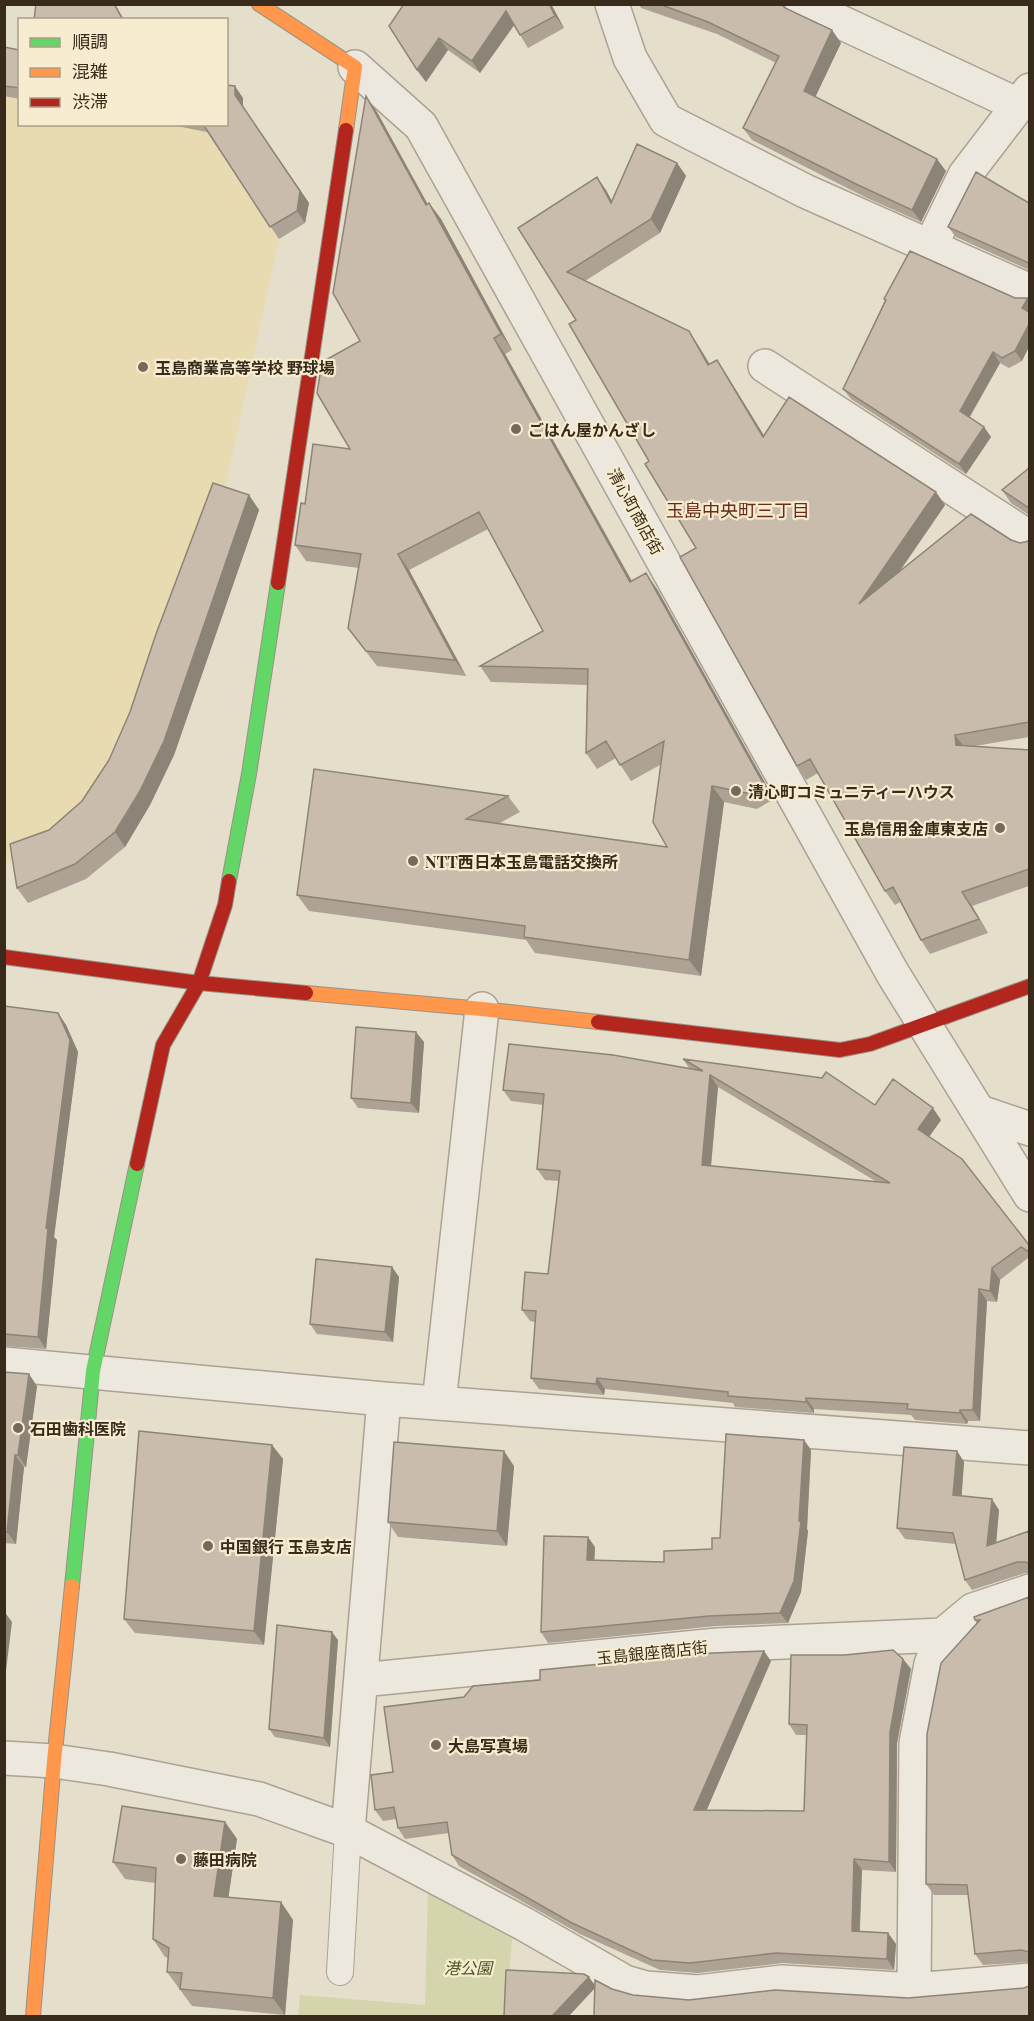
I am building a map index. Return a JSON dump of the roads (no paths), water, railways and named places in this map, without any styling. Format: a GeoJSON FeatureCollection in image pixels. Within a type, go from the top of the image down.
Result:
{"type":"FeatureCollection","features":[{"type":"Feature","properties":{"kind":"street"},"geometry":{"type":"LineString","coordinates":[[33,2016],[54,1761],[93,1371],[163,1046],[199,983],[225,905],[249,774],[355,67],[259,4]]}},
{"type":"Feature","properties":{"kind":"street"},"geometry":{"type":"LineString","coordinates":[[612,4],[630,58],[666,120],[805,191],[1029,291]]}},
{"type":"Feature","properties":{"kind":"street"},"geometry":{"type":"LineString","coordinates":[[802,4],[1024,97],[965,175],[930,247]]}},
{"type":"Feature","properties":{"kind":"street","name":"清心町商店街"},"geometry":{"type":"LineString","coordinates":[[355,67],[421,126],[893,974],[1029,1195]]}},
{"type":"Feature","properties":{"kind":"street"},"geometry":{"type":"LineString","coordinates":[[765,366],[1029,538]]}},
{"type":"Feature","properties":{"kind":"street"},"geometry":{"type":"LineString","coordinates":[[4,957],[199,983],[482,1009],[840,1050],[870,1044],[925,1026],[1029,986]]}},
{"type":"Feature","properties":{"kind":"street"},"geometry":{"type":"LineString","coordinates":[[439,1403],[482,1009]]}},
{"type":"Feature","properties":{"kind":"street"},"geometry":{"type":"LineString","coordinates":[[980,1112],[1029,1129]]}},
{"type":"Feature","properties":{"kind":"street"},"geometry":{"type":"LineString","coordinates":[[4,1364],[384,1399],[1029,1448]]}},
{"type":"Feature","properties":{"kind":"street"},"geometry":{"type":"LineString","coordinates":[[348,1831],[384,1399]]}},
{"type":"Feature","properties":{"kind":"street"},"geometry":{"type":"LineString","coordinates":[[914,1990],[916,1743],[931,1664],[943,1635],[973,1610],[1029,1591]]}},
{"type":"Feature","properties":{"kind":"street","name":"玉島銀座商店街"},"geometry":{"type":"LineString","coordinates":[[361,1680],[718,1645],[943,1635]]}},
{"type":"Feature","properties":{"kind":"street"},"geometry":{"type":"LineString","coordinates":[[4,1758],[54,1761],[110,1769],[259,1798],[348,1831],[514,1919],[625,1982],[646,1988],[698,1992],[782,1982],[914,1990],[1029,1980]]}},
{"type":"Feature","properties":{"kind":"lane"},"geometry":{"type":"LineString","coordinates":[[340,1972],[348,1831]]}},
{"type":"Feature","properties":{"kind":"place","name":"玉島商業高等学校 野球場"},"geometry":{"type":"Point","coordinates":[143,367]}},
{"type":"Feature","properties":{"kind":"place","name":"ごはん屋かんざし"},"geometry":{"type":"Point","coordinates":[516,429]}},
{"type":"Feature","properties":{"kind":"place","name":"清心町コミュニティーハウス"},"geometry":{"type":"Point","coordinates":[736,791]}},
{"type":"Feature","properties":{"kind":"place","name":"玉島信用金庫東支店"},"geometry":{"type":"Point","coordinates":[1000,828]}},
{"type":"Feature","properties":{"kind":"place","name":"NTT西日本玉島電話交換所"},"geometry":{"type":"Point","coordinates":[413,861]}},
{"type":"Feature","properties":{"kind":"place","name":"石田歯科医院"},"geometry":{"type":"Point","coordinates":[18,1428]}},
{"type":"Feature","properties":{"kind":"place","name":"中国銀行 玉島支店"},"geometry":{"type":"Point","coordinates":[208,1546]}},
{"type":"Feature","properties":{"kind":"place","name":"大島写真場"},"geometry":{"type":"Point","coordinates":[436,1745]}},
{"type":"Feature","properties":{"kind":"place","name":"藤田病院"},"geometry":{"type":"Point","coordinates":[181,1859]}},
{"type":"Feature","properties":{"kind":"district","name":"玉島中央町三丁目"},"geometry":{"type":"Point","coordinates":[738,510]}},
{"type":"Feature","properties":{"kind":"park label","name":"港公園"},"geometry":{"type":"Point","coordinates":[468,1967]}}]}
